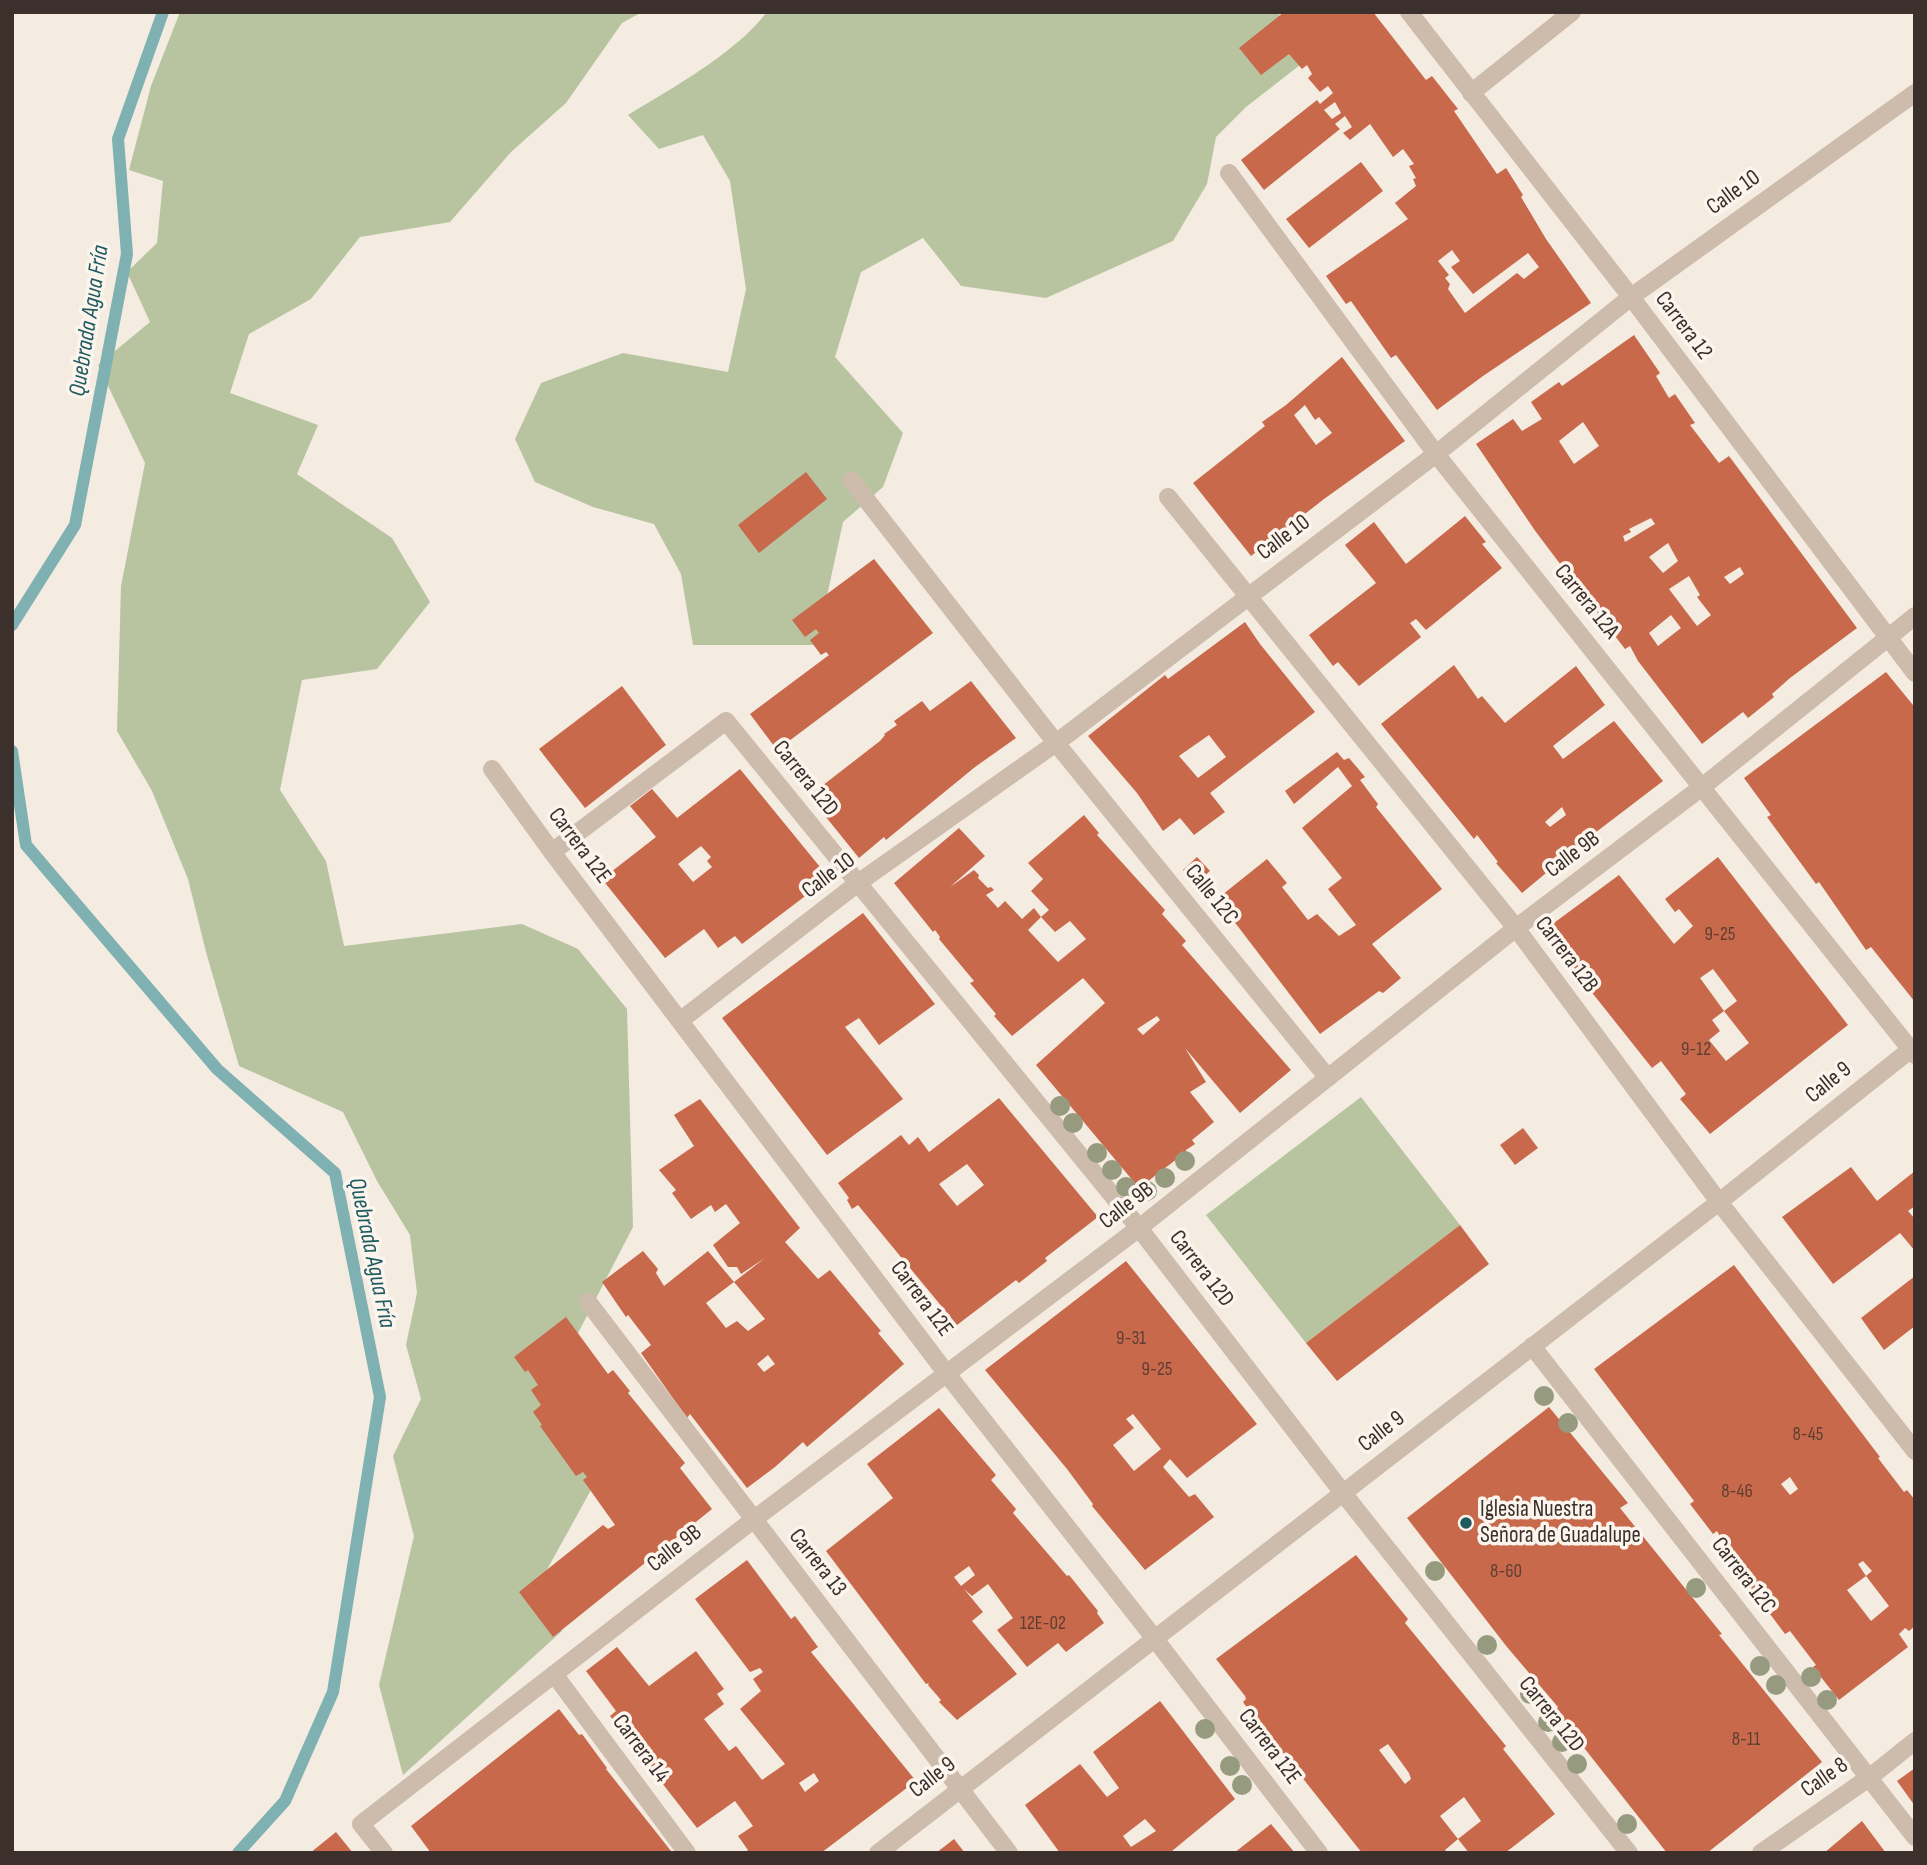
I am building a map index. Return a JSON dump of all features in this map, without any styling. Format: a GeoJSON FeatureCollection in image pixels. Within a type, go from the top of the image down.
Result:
{"type":"FeatureCollection","features":[{"type":"Feature","properties":{"kind":"street","name":"Carrera 12"},"geometry":{"type":"LineString","coordinates":[[1409,12],[1630,297],[1915,673]]}},
{"type":"Feature","properties":{"kind":"street"},"geometry":{"type":"LineString","coordinates":[[1471,93],[1572,12]]}},
{"type":"Feature","properties":{"kind":"street","name":"Calle 10"},"geometry":{"type":"LineString","coordinates":[[681,1020],[858,883],[1056,743],[1436,454],[1630,297],[1915,93]]}},
{"type":"Feature","properties":{"kind":"street","name":"Carrera 12A"},"geometry":{"type":"LineString","coordinates":[[1229,173],[1436,454],[1913,1050]]}},
{"type":"Feature","properties":{"kind":"street","name":"Calle 12C"},"geometry":{"type":"LineString","coordinates":[[850,480],[1056,743],[1328,1078]]}},
{"type":"Feature","properties":{"kind":"street","name":"Carrera 12B"},"geometry":{"type":"LineString","coordinates":[[1168,497],[1516,928],[1719,1202],[1915,1451]]}},
{"type":"Feature","properties":{"kind":"street","name":"Calle 9B"},"geometry":{"type":"LineString","coordinates":[[384,1853],[361,1825],[753,1520],[1139,1228],[1516,928],[1702,787],[1915,616]]}},
{"type":"Feature","properties":{"kind":"street","name":"Carrera 12D"},"geometry":{"type":"LineString","coordinates":[[552,852],[726,721],[1139,1228],[1343,1493],[1629,1853]]}},
{"type":"Feature","properties":{"kind":"street","name":"Carrera 12E"},"geometry":{"type":"LineString","coordinates":[[492,769],[947,1374],[1319,1853]]}},
{"type":"Feature","properties":{"kind":"street","name":"Calle 9"},"geometry":{"type":"LineString","coordinates":[[878,1853],[1913,1050]]}},
{"type":"Feature","properties":{"kind":"street","name":"Carrera 13"},"geometry":{"type":"LineString","coordinates":[[588,1302],[1009,1853]]}},
{"type":"Feature","properties":{"kind":"street","name":"Carrera 12C"},"geometry":{"type":"LineString","coordinates":[[1532,1346],[1915,1837]]}},
{"type":"Feature","properties":{"kind":"street","name":"Carrera 14"},"geometry":{"type":"LineString","coordinates":[[554,1674],[687,1853]]}},
{"type":"Feature","properties":{"kind":"street","name":"Calle 8"},"geometry":{"type":"LineString","coordinates":[[1761,1853],[1870,1777],[1915,1741]]}},
{"type":"Feature","properties":{"kind":"green space"},"geometry":{"type":"Polygon","coordinates":[[[180,12],[642,12],[622,23],[566,103],[511,152],[450,222],[360,237],[311,299],[249,334],[230,393],[318,425],[297,474],[392,538],[430,602],[377,669],[302,680],[280,790],[326,861],[344,946],[522,924],[578,949],[627,1009],[633,1227],[578,1333],[597,1479],[544,1575],[562,1631],[403,1775],[379,1685],[414,1536],[393,1456],[421,1399],[406,1345],[417,1293],[410,1235],[377,1181],[343,1112],[239,1066],[188,879],[152,791],[117,731],[121,586],[145,463],[98,365],[150,322],[127,272],[157,243],[163,181],[129,170],[151,86],[180,12]]]}},
{"type":"Feature","properties":{"kind":"green space"},"geometry":{"type":"Polygon","coordinates":[[[767,12],[1278,12],[1300,65],[1246,107],[1216,137],[1207,184],[1173,241],[1046,298],[961,286],[923,238],[861,272],[835,357],[903,433],[883,487],[843,522],[825,605],[830,645],[693,645],[681,574],[654,524],[593,507],[535,482],[515,439],[541,383],[623,353],[728,372],[746,289],[730,181],[703,135],[659,149],[628,115],[721,55],[738,42],[767,12]]]}},
{"type":"Feature","properties":{"kind":"green space"},"geometry":{"type":"Polygon","coordinates":[[[1361,1097],[1460,1225],[1306,1343],[1206,1215],[1361,1097]]]}},
{"type":"Feature","properties":{"kind":"building"},"geometry":{"type":"Polygon","coordinates":[[[1284,12],[1373,12],[1426,80],[1432,76],[1458,109],[1454,111],[1497,174],[1506,168],[1546,239],[1591,303],[1437,410],[1396,355],[1391,358],[1351,301],[1346,304],[1326,276],[1408,219],[1395,203],[1416,186],[1413,179],[1416,178],[1409,166],[1414,164],[1403,149],[1393,157],[1370,124],[1350,140],[1343,133],[1352,127],[1345,116],[1335,124],[1340,129],[1264,190],[1241,160],[1317,100],[1320,104],[1333,93],[1328,86],[1320,92],[1308,78],[1312,74],[1307,65],[1302,69],[1289,54],[1261,75],[1239,48],[1284,12]],[[1335,102],[1324,110],[1332,119],[1341,113],[1335,102]],[[1452,250],[1438,261],[1449,275],[1445,278],[1450,284],[1448,289],[1465,313],[1517,273],[1524,279],[1539,267],[1528,253],[1473,294],[1451,267],[1460,261],[1452,250]]]}},
{"type":"Feature","properties":{"kind":"building"},"geometry":{"type":"Polygon","coordinates":[[[1361,162],[1383,191],[1309,248],[1286,219],[1361,162]]]}},
{"type":"Feature","properties":{"kind":"building"},"geometry":{"type":"Polygon","coordinates":[[[1634,335],[1660,373],[1656,376],[1669,398],[1675,394],[1695,423],[1690,425],[1719,463],[1729,456],[1857,628],[1790,678],[1772,694],[1774,697],[1748,718],[1743,712],[1702,744],[1638,661],[1630,646],[1625,649],[1536,532],[1476,444],[1513,419],[1522,431],[1542,419],[1531,402],[1559,382],[1562,386],[1634,335]],[[1583,422],[1559,441],[1574,464],[1599,446],[1583,422]],[[1651,518],[1629,529],[1631,532],[1623,536],[1625,542],[1655,524],[1651,518]],[[1668,543],[1649,557],[1663,573],[1678,561],[1668,543]],[[1740,567],[1724,577],[1730,584],[1744,574],[1740,567]],[[1689,576],[1669,589],[1697,626],[1711,615],[1697,597],[1700,595],[1689,576]],[[1671,615],[1649,633],[1658,646],[1681,628],[1671,615]]]}},
{"type":"Feature","properties":{"kind":"building"},"geometry":{"type":"Polygon","coordinates":[[[1342,357],[1405,441],[1251,556],[1193,483],[1265,426],[1262,422],[1342,357]],[[1305,405],[1294,415],[1316,445],[1332,433],[1319,417],[1315,420],[1305,405]]]}},
{"type":"Feature","properties":{"kind":"building"},"geometry":{"type":"Polygon","coordinates":[[[806,472],[827,499],[759,553],[738,525],[806,472]]]}},
{"type":"Feature","properties":{"kind":"building"},"geometry":{"type":"Polygon","coordinates":[[[1465,516],[1486,542],[1482,544],[1502,568],[1426,630],[1416,619],[1410,623],[1421,637],[1359,686],[1338,662],[1333,666],[1309,635],[1376,583],[1345,545],[1374,522],[1406,564],[1465,516]]]}},
{"type":"Feature","properties":{"kind":"building"},"geometry":{"type":"Polygon","coordinates":[[[874,559],[933,633],[777,750],[750,714],[829,655],[826,652],[821,655],[810,640],[819,633],[816,629],[805,637],[792,620],[874,559]]]}},
{"type":"Feature","properties":{"kind":"building"},"geometry":{"type":"Polygon","coordinates":[[[1245,622],[1315,712],[1210,793],[1225,812],[1194,835],[1180,818],[1163,831],[1137,793],[1088,736],[1165,675],[1168,679],[1245,622]],[[1209,735],[1179,756],[1198,778],[1226,757],[1209,735]]]}},
{"type":"Feature","properties":{"kind":"building"},"geometry":{"type":"Polygon","coordinates":[[[1454,665],[1478,699],[1482,696],[1505,723],[1576,666],[1605,705],[1553,746],[1563,759],[1614,721],[1663,781],[1522,893],[1496,863],[1498,862],[1477,835],[1474,839],[1381,724],[1454,665]],[[1562,807],[1545,822],[1550,827],[1566,815],[1562,807]]]}},
{"type":"Feature","properties":{"kind":"building"},"geometry":{"type":"Polygon","coordinates":[[[1886,672],[1913,705],[1915,704],[1915,1002],[1871,947],[1866,950],[1819,882],[1816,884],[1767,817],[1771,815],[1744,778],[1886,672]]]}},
{"type":"Feature","properties":{"kind":"building"},"geometry":{"type":"Polygon","coordinates":[[[971,681],[1016,738],[859,858],[809,796],[880,741],[884,734],[897,725],[894,721],[922,701],[930,711],[971,681]]]}},
{"type":"Feature","properties":{"kind":"building"},"geometry":{"type":"Polygon","coordinates":[[[622,686],[666,745],[585,808],[539,749],[622,686]]]}},
{"type":"Feature","properties":{"kind":"building"},"geometry":{"type":"Polygon","coordinates":[[[1337,752],[1344,760],[1349,758],[1365,777],[1360,780],[1378,804],[1376,807],[1442,889],[1372,944],[1401,978],[1383,993],[1379,991],[1320,1034],[1217,899],[1267,859],[1287,883],[1282,887],[1308,920],[1317,914],[1339,936],[1356,925],[1328,889],[1342,878],[1302,828],[1352,786],[1338,767],[1294,804],[1285,791],[1337,752]]]}},
{"type":"Feature","properties":{"kind":"building"},"geometry":{"type":"Polygon","coordinates":[[[740,769],[829,878],[742,944],[735,936],[718,948],[704,929],[665,958],[602,879],[656,837],[630,806],[652,789],[677,818],[740,769]],[[701,846],[678,864],[693,882],[712,867],[707,861],[711,857],[701,846]]]}},
{"type":"Feature","properties":{"kind":"building"},"geometry":{"type":"Polygon","coordinates":[[[1084,815],[1099,833],[1097,835],[1165,910],[1162,914],[1186,941],[1182,945],[1291,1070],[1240,1113],[1185,1048],[1206,1082],[1190,1092],[1214,1122],[1192,1140],[1195,1144],[1186,1152],[1139,1188],[1036,1065],[1105,1003],[1083,978],[1012,1036],[970,983],[974,981],[939,939],[935,930],[933,932],[894,883],[959,828],[985,856],[950,887],[974,870],[988,888],[994,890],[986,895],[998,908],[1005,901],[1022,919],[1034,908],[1041,917],[1049,910],[1031,891],[1043,879],[1028,863],[1084,815]],[[1041,917],[1028,930],[1058,962],[1086,939],[1070,921],[1055,932],[1041,917]],[[1157,1016],[1137,1029],[1143,1035],[1160,1020],[1157,1016]]]}},
{"type":"Feature","properties":{"kind":"building"},"geometry":{"type":"Polygon","coordinates":[[[1197,857],[1210,871],[1196,883],[1183,870],[1197,857]]]}},
{"type":"Feature","properties":{"kind":"building"},"geometry":{"type":"Polygon","coordinates":[[[1718,857],[1848,1025],[1710,1134],[1680,1099],[1686,1094],[1661,1061],[1652,1068],[1543,931],[1619,875],[1674,944],[1693,926],[1679,909],[1675,912],[1665,899],[1718,857]],[[1713,969],[1700,978],[1724,1011],[1737,1001],[1713,969]],[[1724,1011],[1712,1020],[1720,1031],[1709,1040],[1726,1061],[1749,1043],[1724,1011]]]}},
{"type":"Feature","properties":{"kind":"building"},"geometry":{"type":"Polygon","coordinates":[[[863,913],[935,1004],[879,1045],[859,1018],[845,1027],[903,1099],[827,1155],[722,1018],[863,913]]]}},
{"type":"Feature","properties":{"kind":"building"},"geometry":{"type":"Polygon","coordinates":[[[999,1098],[1098,1217],[1045,1258],[1047,1261],[1019,1283],[1016,1280],[957,1325],[858,1205],[852,1209],[847,1200],[849,1198],[838,1183],[901,1135],[909,1145],[918,1137],[929,1152],[999,1098]],[[967,1164],[939,1184],[957,1206],[984,1185],[967,1164]]]}},
{"type":"Feature","properties":{"kind":"building"},"geometry":{"type":"Polygon","coordinates":[[[700,1099],[800,1228],[785,1242],[818,1279],[830,1270],[881,1331],[878,1333],[904,1364],[807,1447],[803,1442],[747,1488],[690,1414],[687,1418],[641,1353],[651,1345],[628,1315],[626,1317],[602,1282],[643,1251],[658,1269],[656,1273],[664,1286],[708,1251],[734,1282],[765,1258],[741,1274],[737,1267],[728,1267],[713,1245],[740,1223],[726,1204],[715,1212],[711,1205],[691,1219],[672,1193],[676,1190],[659,1170],[694,1146],[674,1115],[700,1099]],[[734,1282],[706,1303],[726,1328],[737,1321],[748,1331],[765,1319],[734,1282]],[[768,1355],[757,1364],[764,1372],[775,1364],[768,1355]]]}},
{"type":"Feature","properties":{"kind":"building"},"geometry":{"type":"Polygon","coordinates":[[[1523,1128],[1538,1148],[1515,1165],[1500,1145],[1523,1128]]]}},
{"type":"Feature","properties":{"kind":"building"},"geometry":{"type":"Polygon","coordinates":[[[1851,1167],[1877,1201],[1915,1171],[1915,1206],[1908,1211],[1915,1219],[1915,1251],[1900,1233],[1833,1284],[1782,1217],[1851,1167]]]}},
{"type":"Feature","properties":{"kind":"building"},"geometry":{"type":"Polygon","coordinates":[[[1460,1225],[1489,1264],[1337,1381],[1306,1343],[1460,1225]]]}},
{"type":"Feature","properties":{"kind":"building"},"geometry":{"type":"Polygon","coordinates":[[[1126,1261],[1257,1424],[1187,1478],[1170,1459],[1163,1467],[1189,1497],[1195,1494],[1214,1517],[1145,1570],[1092,1506],[1067,1469],[985,1370],[1126,1261]],[[1133,1414],[1126,1419],[1134,1428],[1113,1445],[1134,1471],[1161,1449],[1133,1414]]]}},
{"type":"Feature","properties":{"kind":"building"},"geometry":{"type":"Polygon","coordinates":[[[1734,1265],[1904,1492],[1907,1490],[1915,1500],[1915,1626],[1909,1631],[1905,1628],[1899,1634],[1908,1647],[1839,1700],[1790,1631],[1785,1634],[1717,1543],[1722,1540],[1717,1531],[1713,1534],[1690,1504],[1694,1501],[1594,1369],[1734,1265]],[[1790,1477],[1781,1484],[1790,1495],[1798,1489],[1790,1477]],[[1863,1561],[1858,1564],[1866,1576],[1872,1571],[1863,1561]],[[1866,1576],[1847,1590],[1871,1621],[1889,1606],[1866,1576]]]}},
{"type":"Feature","properties":{"kind":"building"},"geometry":{"type":"Polygon","coordinates":[[[1915,1276],[1915,1326],[1884,1350],[1861,1318],[1915,1276]]]}},
{"type":"Feature","properties":{"kind":"building"},"geometry":{"type":"Polygon","coordinates":[[[566,1317],[608,1374],[613,1370],[630,1391],[628,1393],[685,1463],[680,1468],[712,1509],[553,1637],[519,1592],[603,1525],[608,1529],[615,1525],[583,1480],[587,1477],[583,1472],[576,1476],[540,1426],[542,1425],[533,1412],[541,1405],[531,1390],[538,1385],[528,1370],[525,1372],[514,1357],[566,1317]]]}},
{"type":"Feature","properties":{"kind":"building"},"geometry":{"type":"Polygon","coordinates":[[[1549,1407],[1628,1503],[1620,1508],[1822,1762],[1707,1853],[1667,1853],[1555,1711],[1558,1707],[1507,1647],[1407,1518],[1549,1407]]]}},
{"type":"Feature","properties":{"kind":"building"},"geometry":{"type":"Polygon","coordinates":[[[939,1408],[996,1475],[991,1480],[1016,1509],[1013,1513],[1067,1576],[1069,1575],[1098,1611],[1104,1623],[1066,1652],[1058,1643],[1027,1667],[997,1630],[1013,1618],[988,1584],[972,1596],[964,1589],[983,1612],[972,1621],[1017,1674],[957,1720],[939,1702],[941,1700],[929,1683],[926,1684],[826,1551],[893,1498],[867,1464],[939,1408]],[[969,1566],[954,1577],[961,1586],[975,1575],[969,1566]]]}},
{"type":"Feature","properties":{"kind":"building"},"geometry":{"type":"Polygon","coordinates":[[[1356,1555],[1408,1619],[1405,1623],[1506,1746],[1503,1749],[1555,1814],[1505,1853],[1469,1853],[1458,1839],[1445,1850],[1447,1853],[1362,1853],[1255,1718],[1258,1716],[1256,1713],[1253,1716],[1243,1702],[1245,1696],[1216,1659],[1356,1555]],[[1388,1744],[1379,1750],[1405,1784],[1411,1779],[1388,1744]],[[1464,1797],[1440,1816],[1458,1839],[1481,1821],[1464,1797]]]}},
{"type":"Feature","properties":{"kind":"building"},"geometry":{"type":"Polygon","coordinates":[[[747,1560],[791,1619],[795,1616],[818,1647],[811,1652],[916,1781],[821,1853],[744,1853],[748,1850],[738,1836],[753,1826],[735,1801],[697,1828],[610,1716],[616,1711],[586,1671],[617,1647],[649,1686],[696,1651],[724,1689],[717,1694],[724,1704],[704,1719],[729,1751],[736,1746],[762,1780],[785,1764],[740,1709],[761,1691],[753,1679],[763,1672],[760,1668],[750,1672],[695,1599],[747,1560]],[[814,1773],[799,1783],[805,1792],[819,1781],[814,1773]]]}},
{"type":"Feature","properties":{"kind":"building"},"geometry":{"type":"Polygon","coordinates":[[[1160,1701],[1235,1799],[1172,1851],[1174,1853],[1060,1853],[1025,1805],[1080,1764],[1107,1797],[1119,1788],[1093,1752],[1160,1701]],[[1145,1819],[1123,1836],[1131,1847],[1156,1831],[1145,1819]]]}},
{"type":"Feature","properties":{"kind":"building"},"geometry":{"type":"Polygon","coordinates":[[[559,1709],[579,1735],[582,1734],[671,1851],[431,1853],[411,1826],[559,1709]]]}},
{"type":"Feature","properties":{"kind":"building"},"geometry":{"type":"Polygon","coordinates":[[[1915,1768],[1915,1806],[1897,1781],[1915,1768]]]}},
{"type":"Feature","properties":{"kind":"building"},"geometry":{"type":"Polygon","coordinates":[[[1862,1821],[1886,1853],[1824,1853],[1862,1821]]]}},
{"type":"Feature","properties":{"kind":"building"},"geometry":{"type":"Polygon","coordinates":[[[1271,1824],[1295,1853],[1234,1853],[1271,1824]]]}},
{"type":"Feature","properties":{"kind":"building"},"geometry":{"type":"Polygon","coordinates":[[[336,1832],[353,1853],[310,1853],[336,1832]]]}},
{"type":"Feature","properties":{"kind":"building"},"geometry":{"type":"Polygon","coordinates":[[[954,1839],[965,1853],[936,1853],[954,1839]]]}},
{"type":"Feature","properties":{"kind":"waterway","name":"Quebrada Agua Fría"},"geometry":{"type":"LineString","coordinates":[[12,625],[75,525],[127,254],[118,139],[163,12]]}},
{"type":"Feature","properties":{"kind":"waterway","name":"Quebrada Agua Fría"},"geometry":{"type":"LineString","coordinates":[[12,751],[26,845],[217,1069],[335,1173],[380,1397],[333,1692],[285,1801],[238,1853]]}},
{"type":"Feature","properties":{"kind":"place","name":"Iglesia Nuestra Señora de Guadalupe"},"geometry":{"type":"Point","coordinates":[1466,1523]}}]}
